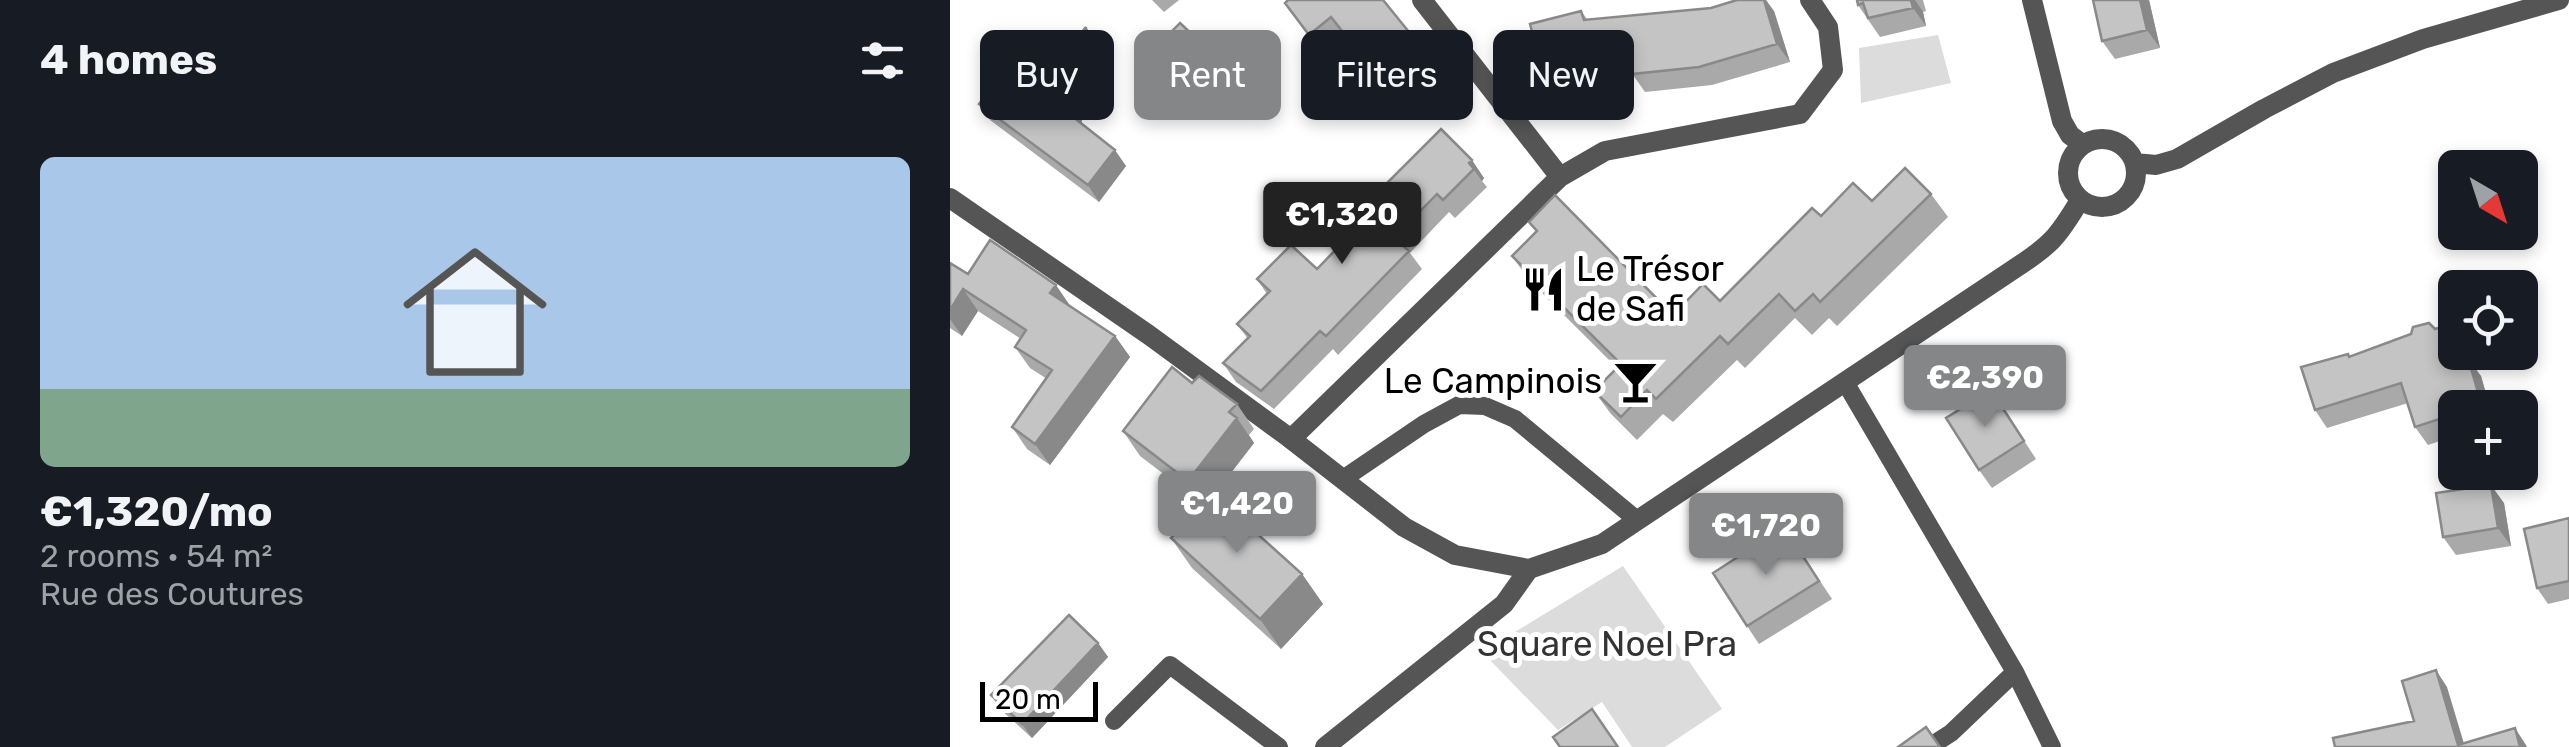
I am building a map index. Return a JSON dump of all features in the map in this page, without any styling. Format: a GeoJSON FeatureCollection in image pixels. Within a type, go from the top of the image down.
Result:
{"type":"FeatureCollection","features":[{"type":"Feature","properties":{"kind":"street"},"geometry":{"type":"LineString","coordinates":[[1422,0],[1560,177]]}},
{"type":"Feature","properties":{"kind":"street"},"geometry":{"type":"LineString","coordinates":[[1291,439],[1560,177],[1604,152],[1800,114],[1833,70],[1828,26],[1810,0]]}},
{"type":"Feature","properties":{"kind":"street"},"geometry":{"type":"LineString","coordinates":[[2032,0],[2062,121],[2070,135],[2082,144]]}},
{"type":"Feature","properties":{"kind":"street"},"geometry":{"type":"LineString","coordinates":[[2135,164],[2156,166],[2178,158],[2333,73],[2423,39],[2559,0]]}},
{"type":"Feature","properties":{"kind":"street"},"geometry":{"type":"LineString","coordinates":[[2113,140],[2130,153],[2135,164],[2134,186],[2118,204],[2097,207],[2080,200],[2073,192],[2068,171],[2082,144],[2113,140]]}},
{"type":"Feature","properties":{"kind":"street"},"geometry":{"type":"LineString","coordinates":[[950,198],[1149,335],[1404,527],[1455,555],[1529,569],[1602,544],[2045,249],[2060,234],[2080,200]]}},
{"type":"Feature","properties":{"kind":"street"},"geometry":{"type":"LineString","coordinates":[[1326,747],[1504,604],[1529,569]]}},
{"type":"Feature","properties":{"kind":"lane"},"geometry":{"type":"LineString","coordinates":[[1845,382],[2016,672],[2052,747]]}},
{"type":"Feature","properties":{"kind":"lane"},"geometry":{"type":"LineString","coordinates":[[1343,480],[1424,424],[1459,406],[1486,406],[1516,419],[1636,520]]}},
{"type":"Feature","properties":{"kind":"lane"},"geometry":{"type":"LineString","coordinates":[[1114,720],[1170,665],[1279,747]]}},
{"type":"Feature","properties":{"kind":"lane"},"geometry":{"type":"LineString","coordinates":[[1928,747],[1951,732],[2016,672]]}},
{"type":"Feature","properties":{"kind":"green space"},"geometry":{"type":"Polygon","coordinates":[[[1938,35],[1951,83],[1861,103],[1859,48],[1938,35]]]}},
{"type":"Feature","properties":{"kind":"green space","name":"Square Noel Pra"},"geometry":{"type":"Polygon","coordinates":[[[1623,566],[1722,709],[1665,747],[1632,747],[1602,702],[1558,730],[1482,652],[1623,566]]]}},
{"type":"Feature","properties":{"kind":"building"},"geometry":{"type":"Polygon","coordinates":[[[1383,0],[1407,30],[1341,30],[1331,17],[1315,30],[1305,30],[1285,3],[1383,0]]]}},
{"type":"Feature","properties":{"kind":"building"},"geometry":{"type":"Polygon","coordinates":[[[1737,0],[1764,0],[1777,44],[1699,67],[1634,74],[1634,30],[1532,30],[1530,24],[1581,11],[1584,20],[1711,8],[1737,0]]]}},
{"type":"Feature","properties":{"kind":"building"},"geometry":{"type":"Polygon","coordinates":[[[1857,0],[1911,0],[1913,8],[1868,18],[1863,3],[1858,5],[1857,0]]]}},
{"type":"Feature","properties":{"kind":"building"},"geometry":{"type":"Polygon","coordinates":[[[2093,0],[2140,0],[2147,30],[2102,41],[2093,0]]]}},
{"type":"Feature","properties":{"kind":"building"},"geometry":{"type":"Polygon","coordinates":[[[1001,120],[1077,120],[1115,150],[1088,185],[1001,120]]]}},
{"type":"Feature","properties":{"kind":"building"},"geometry":{"type":"Polygon","coordinates":[[[1441,129],[1472,160],[1469,163],[1474,169],[1443,200],[1437,194],[1394,238],[1409,251],[1326,336],[1320,331],[1261,391],[1223,363],[1250,336],[1237,324],[1270,291],[1257,279],[1291,245],[1317,269],[1374,210],[1370,206],[1387,189],[1384,186],[1441,129]]]}},
{"type":"Feature","properties":{"kind":"building"},"geometry":{"type":"Polygon","coordinates":[[[1905,168],[1931,194],[1820,302],[1813,294],[1795,311],[1779,294],[1728,344],[1720,336],[1656,399],[1647,390],[1621,417],[1594,391],[1621,364],[1512,256],[1537,231],[1529,222],[1555,195],[1673,315],[1703,284],[1720,301],[1812,208],[1821,216],[1853,183],[1872,201],[1905,168]]]}},
{"type":"Feature","properties":{"kind":"building"},"geometry":{"type":"Polygon","coordinates":[[[990,240],[1056,285],[1050,293],[1115,336],[1035,444],[1012,427],[1052,370],[1015,347],[1026,330],[963,289],[950,310],[950,263],[968,274],[990,240]]]}},
{"type":"Feature","properties":{"kind":"building"},"geometry":{"type":"Polygon","coordinates":[[[2429,323],[2438,328],[2438,370],[2472,370],[2477,390],[2438,390],[2438,420],[2415,427],[2401,383],[2315,410],[2301,367],[2348,354],[2349,357],[2411,334],[2413,327],[2429,323]]]}},
{"type":"Feature","properties":{"kind":"building"},"geometry":{"type":"Polygon","coordinates":[[[1172,367],[1192,383],[1199,376],[1237,404],[1229,412],[1237,418],[1188,481],[1123,431],[1172,367]]]}},
{"type":"Feature","properties":{"kind":"building"},"geometry":{"type":"Polygon","coordinates":[[[1991,390],[2024,441],[1979,470],[1946,418],[1991,390]]]}},
{"type":"Feature","properties":{"kind":"building"},"geometry":{"type":"Polygon","coordinates":[[[2492,490],[2498,528],[2443,537],[2436,493],[2492,490]]]}},
{"type":"Feature","properties":{"kind":"building"},"geometry":{"type":"Polygon","coordinates":[[[1213,494],[1302,574],[1260,619],[1171,538],[1213,494]]]}},
{"type":"Feature","properties":{"kind":"building"},"geometry":{"type":"Polygon","coordinates":[[[2569,518],[2569,581],[2537,588],[2524,529],[2569,518]]]}},
{"type":"Feature","properties":{"kind":"building"},"geometry":{"type":"Polygon","coordinates":[[[1788,533],[1819,581],[1747,626],[1713,573],[1761,542],[1764,548],[1788,533]]]}},
{"type":"Feature","properties":{"kind":"building"},"geometry":{"type":"Polygon","coordinates":[[[1069,615],[1098,643],[1022,724],[991,695],[1069,615]]]}},
{"type":"Feature","properties":{"kind":"building"},"geometry":{"type":"Polygon","coordinates":[[[2436,670],[2458,745],[2515,728],[2520,747],[2335,747],[2333,738],[2414,721],[2402,681],[2436,670]]]}},
{"type":"Feature","properties":{"kind":"building"},"geometry":{"type":"Polygon","coordinates":[[[1592,709],[1618,747],[1560,747],[1553,737],[1592,709]]]}},
{"type":"Feature","properties":{"kind":"building"},"geometry":{"type":"Polygon","coordinates":[[[1926,727],[1940,747],[1898,747],[1926,727]]]}},
{"type":"Feature","properties":{"kind":"place","name":"Le Trésor de Safi"},"geometry":{"type":"Point","coordinates":[1543,289]}},
{"type":"Feature","properties":{"kind":"place","name":"Le Campinois"},"geometry":{"type":"Point","coordinates":[1635,381]}}]}
